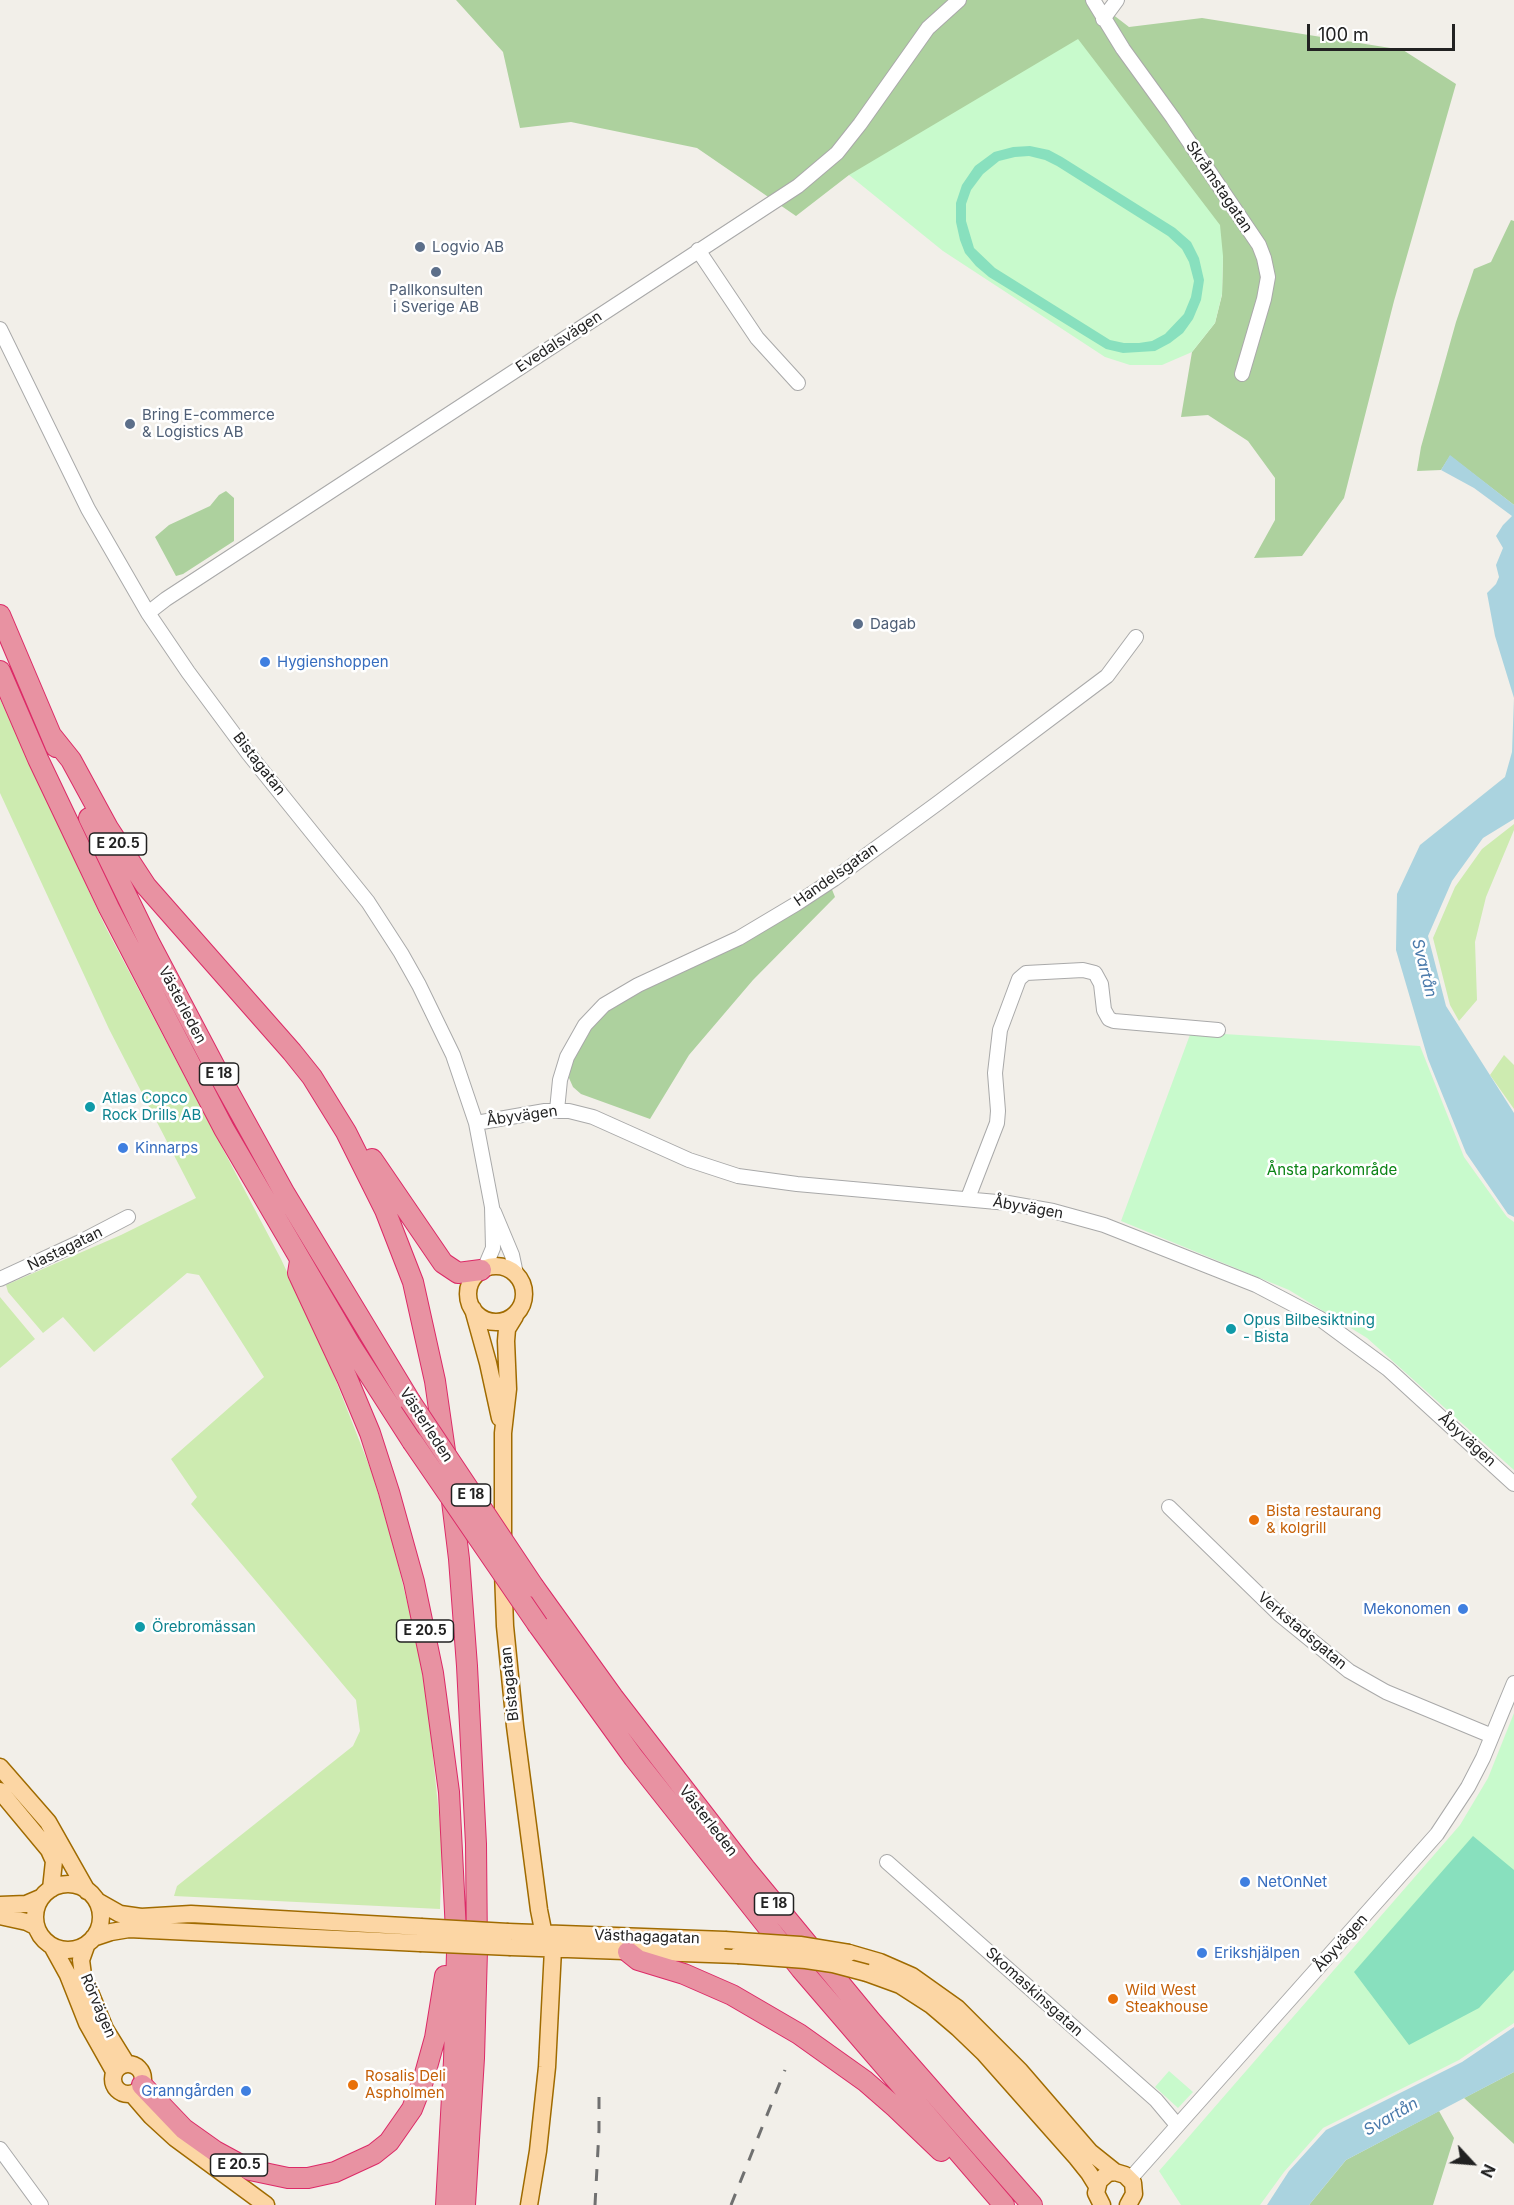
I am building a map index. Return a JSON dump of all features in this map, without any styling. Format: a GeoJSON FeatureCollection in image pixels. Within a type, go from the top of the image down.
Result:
{"type":"FeatureCollection","features":[{"type":"Feature","properties":{"kind":"highway","name":"Västerleden"},"geometry":{"type":"LineString","coordinates":[[0,615],[51,735],[124,893],[211,1060],[291,1205],[410,1401],[534,1587],[613,1697],[745,1868],[871,2021],[1032,2205]]}},
{"type":"Feature","properties":{"kind":"highway","name":"Västerleden"},"geometry":{"type":"LineString","coordinates":[[0,671],[63,814],[140,970],[224,1129],[351,1346],[412,1442],[538,1626],[663,1796],[801,1970],[1004,2205]]}},
{"type":"Feature","properties":{"kind":"highway","name":"E 20.5"},"geometry":{"type":"LineString","coordinates":[[51,735],[71,760],[108,828],[146,886],[261,1014],[320,1089],[369,1175],[403,1253],[419,1302],[442,1418],[456,1529],[467,1666],[476,1844],[477,1939],[474,2058],[465,2205]]}},
{"type":"Feature","properties":{"kind":"highway","name":"E 20.5"},"geometry":{"type":"LineString","coordinates":[[320,1089],[372,1159],[443,1263],[458,1274],[483,1268]]}},
{"type":"Feature","properties":{"kind":"highway","name":"E 20.5"},"geometry":{"type":"LineString","coordinates":[[300,1261],[298,1273],[370,1433],[414,1582],[433,1673],[444,1746],[452,1840],[457,1952],[446,2205]]}},
{"type":"Feature","properties":{"kind":"highway","name":"E 20.5"},"geometry":{"type":"LineString","coordinates":[[137,2090],[214,2151],[250,2170],[288,2178],[308,2178],[350,2166],[374,2154],[390,2142],[412,2109],[435,2038],[447,1966],[457,1952]]}},
{"type":"Feature","properties":{"kind":"highway"},"geometry":{"type":"LineString","coordinates":[[628,1952],[638,1960],[684,1974],[732,1995],[772,2017],[826,2053],[896,2108],[993,2205]]}},
{"type":"Feature","properties":{"kind":"main road","name":"E 20.5"},"geometry":{"type":"LineString","coordinates":[[483,1268],[501,1266],[516,1274]]}},
{"type":"Feature","properties":{"kind":"main road"},"geometry":{"type":"LineString","coordinates":[[483,1268],[471,1280],[468,1297],[473,1309],[482,1318],[494,1323],[507,1321],[515,1316],[523,1303],[525,1293],[516,1274]]}},
{"type":"Feature","properties":{"kind":"main road","name":"Bistagatan"},"geometry":{"type":"LineString","coordinates":[[473,1309],[488,1363],[503,1433]]}},
{"type":"Feature","properties":{"kind":"main road","name":"Bistagatan"},"geometry":{"type":"LineString","coordinates":[[515,1316],[507,1329],[508,1389],[503,1433],[502,1512],[507,1658],[539,1910],[545,1940],[575,1946]]}},
{"type":"Feature","properties":{"kind":"main road"},"geometry":{"type":"LineString","coordinates":[[0,1767],[48,1822],[102,1912],[101,1923],[90,1942],[80,1949],[68,1950],[52,1946],[35,1926],[0,1916]]}},
{"type":"Feature","properties":{"kind":"main road"},"geometry":{"type":"LineString","coordinates":[[0,1791],[49,1850],[54,1861],[46,1894],[34,1914],[35,1926]]}},
{"type":"Feature","properties":{"kind":"main road"},"geometry":{"type":"LineString","coordinates":[[0,1905],[26,1904],[69,1884],[76,1885],[92,1896]]}},
{"type":"Feature","properties":{"kind":"main road","name":"Västhagagatan"},"geometry":{"type":"LineString","coordinates":[[92,1896],[120,1914],[141,1917],[191,1914],[421,1935]]}},
{"type":"Feature","properties":{"kind":"main road","name":"Västhagagatan"},"geometry":{"type":"LineString","coordinates":[[90,1942],[111,1932],[129,1929],[421,1935],[509,1939],[628,1952],[738,1955],[833,1964],[900,1985],[930,2005],[958,2028],[984,2053],[1077,2158],[1097,2186]]}},
{"type":"Feature","properties":{"kind":"main road","name":"Västhagagatan"},"geometry":{"type":"LineString","coordinates":[[509,1939],[544,1933]]}},
{"type":"Feature","properties":{"kind":"main road","name":"Västhagagatan"},"geometry":{"type":"LineString","coordinates":[[575,1946],[724,1940],[800,1945],[849,1953],[880,1962],[912,1976],[957,2008],[1020,2071],[1090,2152],[1123,2175]]}},
{"type":"Feature","properties":{"kind":"main road","name":"Rörvägen"},"geometry":{"type":"LineString","coordinates":[[90,1942],[81,1960],[83,1975],[120,2067]]}},
{"type":"Feature","properties":{"kind":"main road","name":"E 20.5"},"geometry":{"type":"LineString","coordinates":[[52,1946],[68,1975],[87,2022],[120,2067]]}},
{"type":"Feature","properties":{"kind":"main road"},"geometry":{"type":"LineString","coordinates":[[529,2205],[538,2151],[547,2067],[551,1977],[575,1946]]}},
{"type":"Feature","properties":{"kind":"main road","name":"E 20.5"},"geometry":{"type":"LineString","coordinates":[[134,2064],[141,2070],[143,2077],[137,2090],[123,2093],[115,2088],[112,2080],[120,2067],[134,2064]]}},
{"type":"Feature","properties":{"kind":"main road","name":"E 20.5"},"geometry":{"type":"LineString","coordinates":[[137,2090],[152,2116],[175,2138],[266,2205]]}},
{"type":"Feature","properties":{"kind":"main road"},"geometry":{"type":"LineString","coordinates":[[1102,2205],[1096,2196],[1097,2186],[1103,2176],[1123,2175],[1134,2187],[1133,2202]]}},
{"type":"Feature","properties":{"kind":"street","name":"Evedalsvägen"},"geometry":{"type":"LineString","coordinates":[[148,613],[166,599],[798,186],[837,153],[861,124],[928,28],[959,0]]}},
{"type":"Feature","properties":{"kind":"street","name":"Skråmstagatan"},"geometry":{"type":"LineString","coordinates":[[1093,0],[1103,19],[1259,246],[1264,258],[1268,277],[1264,299],[1242,374]]}},
{"type":"Feature","properties":{"kind":"street"},"geometry":{"type":"LineString","coordinates":[[1103,19],[1117,0]]}},
{"type":"Feature","properties":{"kind":"street"},"geometry":{"type":"LineString","coordinates":[[698,250],[757,338],[798,383]]}},
{"type":"Feature","properties":{"kind":"street","name":"Bistagatan"},"geometry":{"type":"LineString","coordinates":[[0,328],[88,509],[148,613],[248,753],[354,882],[392,938],[445,1037],[476,1123],[492,1207],[493,1248],[483,1268]]}},
{"type":"Feature","properties":{"kind":"street","name":"Handelsgatan"},"geometry":{"type":"LineString","coordinates":[[557,1110],[567,1057],[585,1025],[604,1005],[638,985],[740,938],[834,879],[1107,676],[1136,637]]}},
{"type":"Feature","properties":{"kind":"street"},"geometry":{"type":"LineString","coordinates":[[968,1198],[997,1124],[995,1073],[1000,1030],[1019,980],[1026,973],[1083,970],[1095,973],[1101,984],[1104,1010],[1109,1019],[1114,1021],[1218,1030]]}},
{"type":"Feature","properties":{"kind":"street","name":"Åbyvägen"},"geometry":{"type":"LineString","coordinates":[[476,1123],[557,1110],[586,1115],[713,1170],[749,1178],[968,1198],[1053,1211],[1104,1226],[1256,1285],[1342,1333],[1375,1358],[1514,1484]]}},
{"type":"Feature","properties":{"kind":"street","name":"Bistagatan"},"geometry":{"type":"LineString","coordinates":[[492,1207],[512,1256],[516,1274]]}},
{"type":"Feature","properties":{"kind":"street","name":"Nastagatan"},"geometry":{"type":"LineString","coordinates":[[0,1279],[128,1217]]}},
{"type":"Feature","properties":{"kind":"street","name":"Verkstadsgatan"},"geometry":{"type":"LineString","coordinates":[[1168,1507],[1279,1614],[1341,1666],[1386,1692],[1492,1736]]}},
{"type":"Feature","properties":{"kind":"street","name":"Åbyvägen"},"geometry":{"type":"LineString","coordinates":[[1123,2175],[1177,2125],[1437,1834],[1468,1787],[1514,1683]]}},
{"type":"Feature","properties":{"kind":"street","name":"Skomaskinsgatan"},"geometry":{"type":"LineString","coordinates":[[887,1862],[1156,2100],[1177,2125]]}},
{"type":"Feature","properties":{"kind":"street"},"geometry":{"type":"LineString","coordinates":[[0,2149],[41,2205]]}},
{"type":"Feature","properties":{"kind":"green space"},"geometry":{"type":"Polygon","coordinates":[[[456,0],[1094,0],[1129,27],[1202,18],[1403,50],[1456,84],[1394,301],[1344,498],[1302,556],[1254,558],[1275,520],[1275,478],[1248,441],[1208,415],[1181,417],[1192,352],[1215,323],[1222,295],[1223,256],[849,175],[796,216],[697,148],[571,122],[520,128],[503,52],[456,0]]]}},
{"type":"Feature","properties":{"kind":"green space"},"geometry":{"type":"Polygon","coordinates":[[[1078,39],[1220,225],[1223,256],[1222,294],[1215,323],[1192,352],[1162,365],[1130,365],[1105,357],[943,251],[849,175],[1078,39]]]}},
{"type":"Feature","properties":{"kind":"green space"},"geometry":{"type":"Polygon","coordinates":[[[1030,146],[1049,150],[1175,228],[1191,242],[1199,258],[1204,280],[1201,300],[1193,319],[1183,333],[1155,351],[1123,353],[1106,349],[989,277],[976,266],[965,253],[960,240],[956,222],[956,203],[962,185],[975,166],[994,152],[1013,147],[1030,146]],[[1029,156],[1015,157],[999,161],[983,174],[971,190],[966,204],[966,221],[974,248],[995,268],[1110,340],[1139,343],[1152,341],[1165,334],[1184,314],[1191,297],[1194,281],[1189,262],[1182,249],[1168,236],[1045,160],[1029,156]]]}},
{"type":"Feature","properties":{"kind":"green space"},"geometry":{"type":"Polygon","coordinates":[[[1511,220],[1514,221],[1514,505],[1450,456],[1441,470],[1417,471],[1421,447],[1456,322],[1474,269],[1491,262],[1511,220]]]}},
{"type":"Feature","properties":{"kind":"green space"},"geometry":{"type":"Polygon","coordinates":[[[226,491],[234,498],[234,541],[183,574],[176,576],[155,537],[169,525],[210,506],[219,495],[226,491]]]}},
{"type":"Feature","properties":{"kind":"green space"},"geometry":{"type":"Polygon","coordinates":[[[0,699],[105,926],[281,1259],[327,1358],[372,1473],[394,1548],[418,1647],[429,1717],[442,1845],[440,1909],[174,1896],[177,1886],[353,1746],[360,1731],[356,1700],[191,1504],[197,1497],[171,1459],[264,1377],[199,1275],[187,1273],[94,1352],[63,1317],[43,1333],[8,1292],[6,1285],[121,1235],[196,1198],[109,1029],[0,793],[0,699]]]}},
{"type":"Feature","properties":{"kind":"green space"},"geometry":{"type":"Polygon","coordinates":[[[1514,824],[1514,830],[1486,897],[1475,942],[1477,1000],[1459,1021],[1450,1005],[1433,938],[1455,887],[1482,849],[1514,824]]]}},
{"type":"Feature","properties":{"kind":"green space"},"geometry":{"type":"Polygon","coordinates":[[[831,887],[835,897],[753,980],[689,1055],[650,1119],[581,1094],[573,1087],[569,1078],[570,1067],[581,1043],[588,1031],[610,1008],[831,887]]]}},
{"type":"Feature","properties":{"kind":"green space","name":"Ånsta parkområde"},"geometry":{"type":"Polygon","coordinates":[[[1191,1032],[1420,1046],[1464,1157],[1507,1217],[1514,1222],[1514,1470],[1367,1338],[1289,1290],[1121,1221],[1191,1032]]]}},
{"type":"Feature","properties":{"kind":"green space"},"geometry":{"type":"Polygon","coordinates":[[[1504,1055],[1514,1065],[1514,1109],[1490,1075],[1504,1055]]]}},
{"type":"Feature","properties":{"kind":"green space"},"geometry":{"type":"Polygon","coordinates":[[[0,1297],[35,1339],[0,1368],[0,1297]]]}},
{"type":"Feature","properties":{"kind":"green space"},"geometry":{"type":"Polygon","coordinates":[[[1514,1713],[1514,2023],[1459,2060],[1323,2128],[1284,2172],[1260,2205],[1181,2205],[1159,2171],[1460,1825],[1488,1778],[1514,1713]]]}},
{"type":"Feature","properties":{"kind":"green space"},"geometry":{"type":"Polygon","coordinates":[[[1473,1836],[1514,1870],[1514,1970],[1479,2008],[1409,2045],[1354,1972],[1473,1836]]]}},
{"type":"Feature","properties":{"kind":"green space"},"geometry":{"type":"Polygon","coordinates":[[[1169,2071],[1193,2092],[1178,2108],[1155,2087],[1169,2071]]]}},
{"type":"Feature","properties":{"kind":"green space"},"geometry":{"type":"Polygon","coordinates":[[[1514,2072],[1514,2144],[1464,2098],[1514,2072]]]}},
{"type":"Feature","properties":{"kind":"green space"},"geometry":{"type":"Polygon","coordinates":[[[1439,2111],[1454,2138],[1433,2205],[1309,2205],[1346,2160],[1439,2111]]]}},
{"type":"Feature","properties":{"kind":"water"},"geometry":{"type":"Polygon","coordinates":[[[1450,455],[1514,505],[1514,698],[1495,636],[1487,593],[1499,577],[1496,565],[1503,548],[1496,536],[1512,516],[1474,488],[1441,470],[1450,455]]]}},
{"type":"Feature","properties":{"kind":"water","name":"Svartån"},"geometry":{"type":"Polygon","coordinates":[[[1514,698],[1514,819],[1483,838],[1452,881],[1428,936],[1446,1006],[1514,1113],[1514,1217],[1508,1214],[1466,1153],[1428,1059],[1396,950],[1397,894],[1420,845],[1505,777],[1512,752],[1514,698]]]}},
{"type":"Feature","properties":{"kind":"water","name":"Svartån"},"geometry":{"type":"Polygon","coordinates":[[[1514,2027],[1514,2072],[1346,2160],[1309,2205],[1267,2205],[1289,2171],[1326,2130],[1462,2062],[1514,2027]]]}},
{"type":"Feature","properties":{"kind":"railway"},"geometry":{"type":"LineString","coordinates":[[731,2205],[785,2070]]}},
{"type":"Feature","properties":{"kind":"railway"},"geometry":{"type":"LineString","coordinates":[[595,2205],[599,2090]]}},
{"type":"Feature","properties":{"kind":"place","name":"Logvio AB"},"geometry":{"type":"Point","coordinates":[420,247]}},
{"type":"Feature","properties":{"kind":"place","name":"Pallkonsulten i Sverige AB"},"geometry":{"type":"Point","coordinates":[436,272]}},
{"type":"Feature","properties":{"kind":"place","name":"Bring E-commerce & Logistics AB"},"geometry":{"type":"Point","coordinates":[130,424]}},
{"type":"Feature","properties":{"kind":"place","name":"Dagab"},"geometry":{"type":"Point","coordinates":[858,624]}},
{"type":"Feature","properties":{"kind":"place","name":"Hygienshoppen"},"geometry":{"type":"Point","coordinates":[265,662]}},
{"type":"Feature","properties":{"kind":"place","name":"Atlas Copco Rock Drills AB"},"geometry":{"type":"Point","coordinates":[90,1107]}},
{"type":"Feature","properties":{"kind":"place","name":"Kinnarps"},"geometry":{"type":"Point","coordinates":[123,1148]}},
{"type":"Feature","properties":{"kind":"place","name":"Opus Bilbesiktning - Bista"},"geometry":{"type":"Point","coordinates":[1231,1329]}},
{"type":"Feature","properties":{"kind":"place","name":"Bista restaurang & kolgrill"},"geometry":{"type":"Point","coordinates":[1254,1520]}},
{"type":"Feature","properties":{"kind":"place","name":"Mekonomen"},"geometry":{"type":"Point","coordinates":[1463,1609]}},
{"type":"Feature","properties":{"kind":"place","name":"Örebromässan"},"geometry":{"type":"Point","coordinates":[140,1627]}},
{"type":"Feature","properties":{"kind":"place","name":"NetOnNet"},"geometry":{"type":"Point","coordinates":[1245,1882]}},
{"type":"Feature","properties":{"kind":"place","name":"Erikshjälpen"},"geometry":{"type":"Point","coordinates":[1202,1953]}},
{"type":"Feature","properties":{"kind":"place","name":"Wild West Steakhouse"},"geometry":{"type":"Point","coordinates":[1113,1999]}},
{"type":"Feature","properties":{"kind":"place","name":"Rosalis Deli Aspholmen"},"geometry":{"type":"Point","coordinates":[353,2085]}},
{"type":"Feature","properties":{"kind":"place","name":"Granngården"},"geometry":{"type":"Point","coordinates":[246,2091]}}]}
